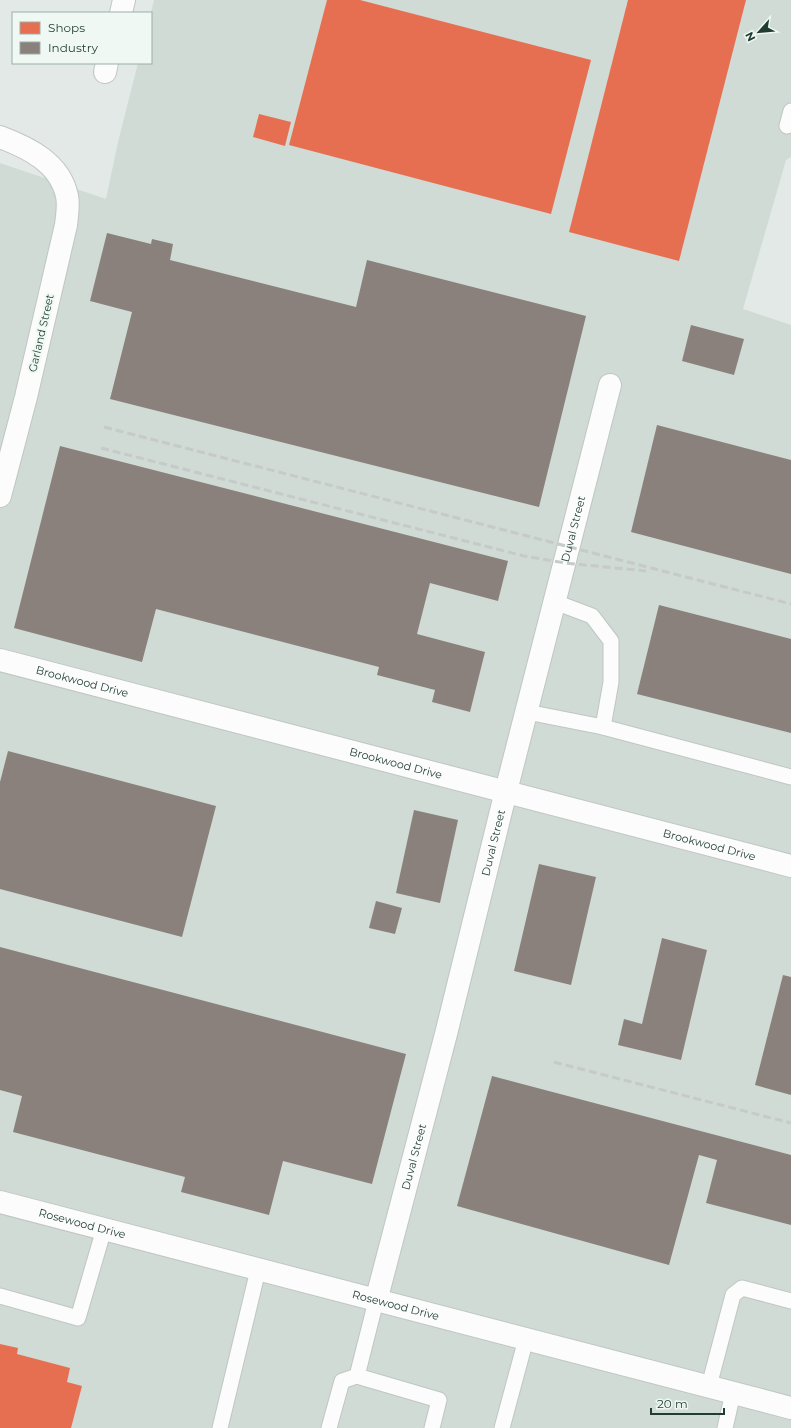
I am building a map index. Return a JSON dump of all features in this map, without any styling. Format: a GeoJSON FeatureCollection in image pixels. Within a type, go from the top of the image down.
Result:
{"type":"FeatureCollection","features":[{"type":"Feature","properties":{"kind":"street"},"geometry":{"type":"LineString","coordinates":[[121,12],[124,0]]}},
{"type":"Feature","properties":{"kind":"street","name":"Garland Street"},"geometry":{"type":"LineString","coordinates":[[0,137],[34,150],[56,171],[67,197],[66,225],[26,397],[0,496]]}},
{"type":"Feature","properties":{"kind":"street","name":"Duval Street"},"geometry":{"type":"LineString","coordinates":[[376,1301],[446,1034],[506,791],[610,385]]}},
{"type":"Feature","properties":{"kind":"street","name":"Brookwood Drive"},"geometry":{"type":"LineString","coordinates":[[0,660],[791,866]]}},
{"type":"Feature","properties":{"kind":"street","name":"Rosewood Drive"},"geometry":{"type":"LineString","coordinates":[[0,1202],[791,1408]]}},
{"type":"Feature","properties":{"kind":"lane"},"geometry":{"type":"LineString","coordinates":[[787,126],[791,111]]}},
{"type":"Feature","properties":{"kind":"lane"},"geometry":{"type":"LineString","coordinates":[[555,602],[592,616],[612,641],[611,682],[603,727]]}},
{"type":"Feature","properties":{"kind":"lane"},"geometry":{"type":"LineString","coordinates":[[527,712],[603,727],[791,777]]}},
{"type":"Feature","properties":{"kind":"lane"},"geometry":{"type":"LineString","coordinates":[[0,1296],[78,1318],[104,1229]]}},
{"type":"Feature","properties":{"kind":"lane"},"geometry":{"type":"LineString","coordinates":[[220,1428],[258,1270]]}},
{"type":"Feature","properties":{"kind":"lane"},"geometry":{"type":"LineString","coordinates":[[709,1386],[733,1295],[742,1288],[791,1301]]}},
{"type":"Feature","properties":{"kind":"lane"},"geometry":{"type":"LineString","coordinates":[[357,1376],[376,1301]]}},
{"type":"Feature","properties":{"kind":"lane"},"geometry":{"type":"LineString","coordinates":[[502,1428],[526,1340]]}},
{"type":"Feature","properties":{"kind":"lane"},"geometry":{"type":"LineString","coordinates":[[329,1428],[342,1381],[357,1376],[439,1400],[432,1428]]}},
{"type":"Feature","properties":{"kind":"lane"},"geometry":{"type":"LineString","coordinates":[[725,1428],[733,1393]]}},
{"type":"Feature","properties":{"kind":"shaded area"},"geometry":{"type":"Polygon","coordinates":[[[154,0],[791,0],[791,157],[786,160],[743,309],[791,325],[791,1428],[0,1428],[0,163],[106,199],[118,142],[138,64],[152,64],[151,12],[154,0]]]}},
{"type":"Feature","properties":{"kind":"building: Shops"},"geometry":{"type":"Polygon","coordinates":[[[327,0],[360,0],[591,60],[551,214],[289,145],[327,0]]]}},
{"type":"Feature","properties":{"kind":"building: Shops"},"geometry":{"type":"Polygon","coordinates":[[[628,0],[746,0],[679,261],[569,232],[628,0]]]}},
{"type":"Feature","properties":{"kind":"building: Shops"},"geometry":{"type":"Polygon","coordinates":[[[259,114],[291,122],[285,146],[253,137],[259,114]]]}},
{"type":"Feature","properties":{"kind":"building: Shops"},"geometry":{"type":"Polygon","coordinates":[[[0,1344],[18,1348],[17,1354],[70,1368],[67,1382],[82,1386],[71,1428],[0,1428],[0,1344]]]}},
{"type":"Feature","properties":{"kind":"building: Industry"},"geometry":{"type":"Polygon","coordinates":[[[107,233],[151,244],[152,239],[173,244],[170,260],[356,307],[367,260],[586,316],[539,507],[110,399],[132,312],[90,301],[107,233]]]}},
{"type":"Feature","properties":{"kind":"building: Industry"},"geometry":{"type":"Polygon","coordinates":[[[691,325],[744,339],[734,375],[682,361],[691,325]]]}},
{"type":"Feature","properties":{"kind":"building: Industry"},"geometry":{"type":"Polygon","coordinates":[[[657,425],[791,460],[791,574],[631,532],[657,425]]]}},
{"type":"Feature","properties":{"kind":"building: Industry"},"geometry":{"type":"Polygon","coordinates":[[[60,446],[508,561],[498,601],[430,583],[417,634],[485,652],[470,712],[432,702],[435,690],[377,675],[379,667],[156,609],[142,662],[14,628],[60,446]]]}},
{"type":"Feature","properties":{"kind":"building: Industry"},"geometry":{"type":"Polygon","coordinates":[[[659,605],[791,639],[791,733],[637,694],[659,605]]]}},
{"type":"Feature","properties":{"kind":"building: Industry"},"geometry":{"type":"Polygon","coordinates":[[[8,751],[216,806],[182,937],[0,889],[0,782],[8,751]]]}},
{"type":"Feature","properties":{"kind":"building: Industry"},"geometry":{"type":"Polygon","coordinates":[[[414,810],[458,820],[440,903],[396,893],[414,810]]]}},
{"type":"Feature","properties":{"kind":"building: Industry"},"geometry":{"type":"Polygon","coordinates":[[[539,864],[596,877],[571,985],[514,971],[539,864]]]}},
{"type":"Feature","properties":{"kind":"building: Industry"},"geometry":{"type":"Polygon","coordinates":[[[376,901],[402,908],[395,934],[369,928],[376,901]]]}},
{"type":"Feature","properties":{"kind":"building: Industry"},"geometry":{"type":"Polygon","coordinates":[[[662,938],[707,950],[681,1060],[618,1045],[624,1019],[642,1024],[662,938]]]}},
{"type":"Feature","properties":{"kind":"building: Industry"},"geometry":{"type":"Polygon","coordinates":[[[0,947],[406,1054],[372,1184],[283,1161],[269,1215],[181,1192],[185,1177],[13,1132],[22,1096],[0,1090],[0,947]]]}},
{"type":"Feature","properties":{"kind":"building: Industry"},"geometry":{"type":"Polygon","coordinates":[[[783,975],[791,977],[791,1095],[755,1085],[783,975]]]}},
{"type":"Feature","properties":{"kind":"building: Industry"},"geometry":{"type":"Polygon","coordinates":[[[492,1076],[791,1155],[791,1225],[706,1203],[717,1160],[699,1155],[669,1265],[457,1206],[492,1076]]]}},
{"type":"Feature","properties":{"kind":"railway"},"geometry":{"type":"LineString","coordinates":[[104,427],[791,604]]}},
{"type":"Feature","properties":{"kind":"railway"},"geometry":{"type":"LineString","coordinates":[[101,448],[524,556],[565,563],[646,571]]}},
{"type":"Feature","properties":{"kind":"railway"},"geometry":{"type":"LineString","coordinates":[[554,1062],[791,1123]]}}]}
